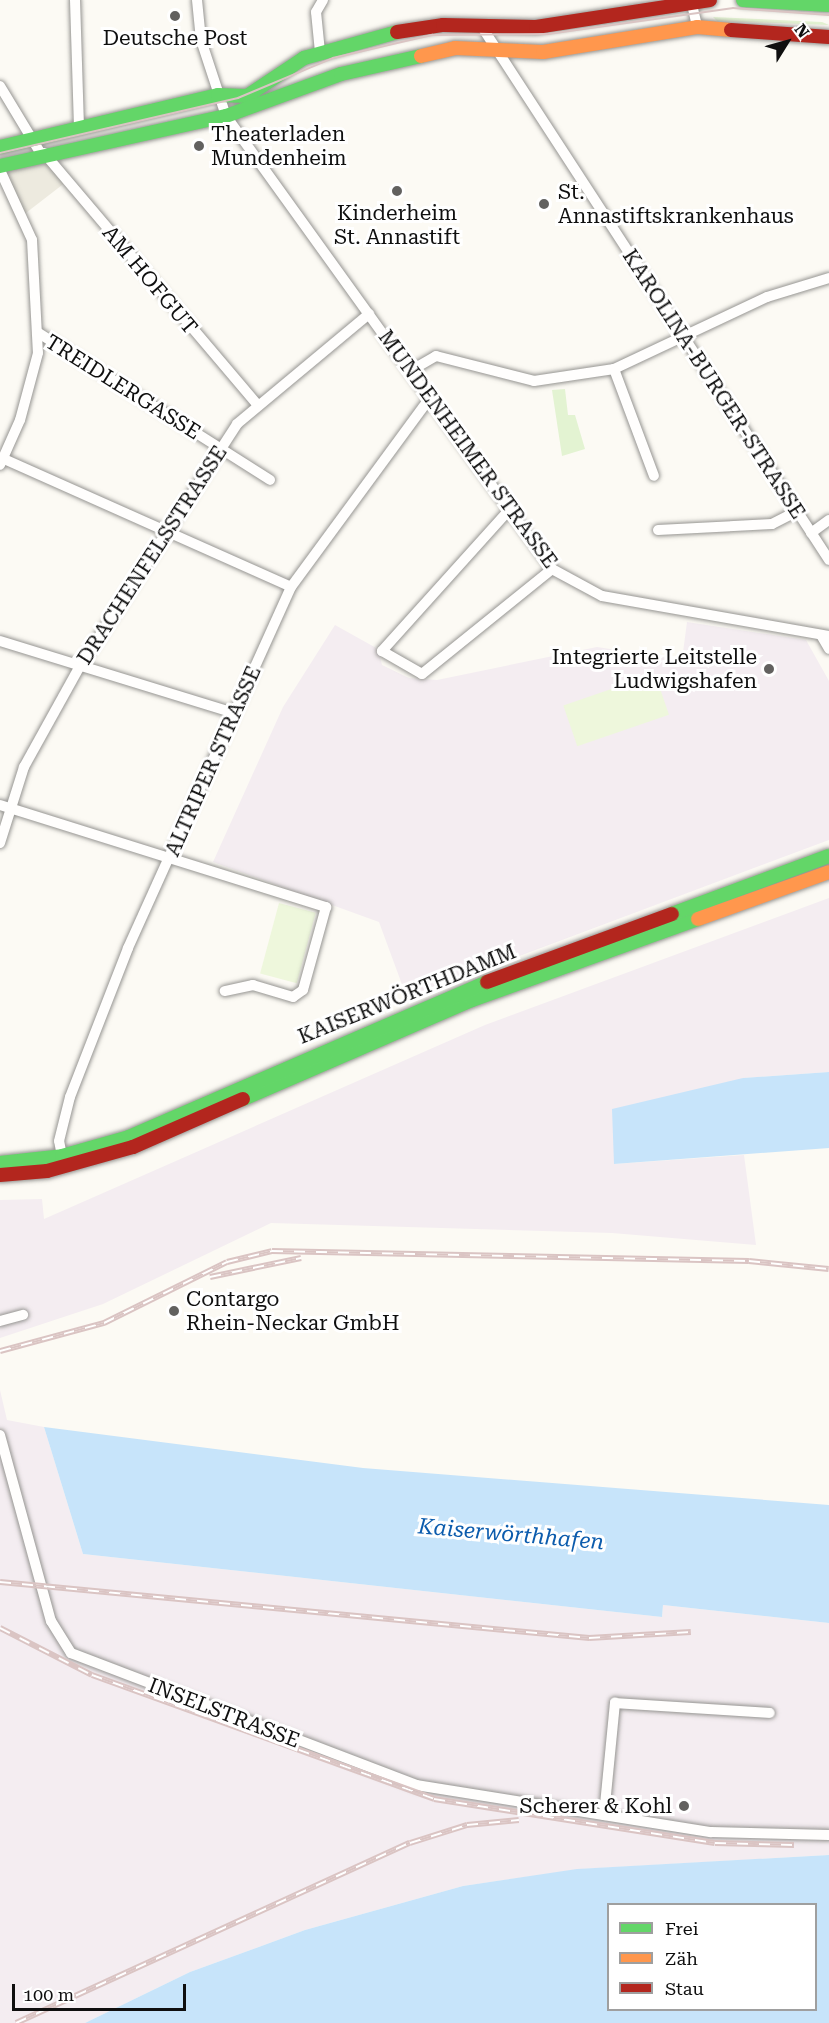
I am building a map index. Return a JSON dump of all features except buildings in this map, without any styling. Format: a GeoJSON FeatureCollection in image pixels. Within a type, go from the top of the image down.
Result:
{"type":"FeatureCollection","features":[{"type":"Feature","properties":{"kind":"main road"},"geometry":{"type":"LineString","coordinates":[[0,147],[30,136],[218,95],[253,93],[299,60],[320,52],[429,26],[536,27],[710,0]]}},
{"type":"Feature","properties":{"kind":"main road"},"geometry":{"type":"LineString","coordinates":[[743,0],[829,5]]}},
{"type":"Feature","properties":{"kind":"main road"},"geometry":{"type":"LineString","coordinates":[[0,168],[42,154],[226,116],[384,63],[455,48],[543,52],[697,27],[826,35]]}},
{"type":"Feature","properties":{"kind":"main road","name":"KAISERWÖRTHDAMM"},"geometry":{"type":"LineString","coordinates":[[0,1163],[62,1156],[129,1137],[467,989],[829,856]]}},
{"type":"Feature","properties":{"kind":"main road","name":"KAISERWÖRTHDAMM"},"geometry":{"type":"LineString","coordinates":[[0,1175],[47,1171],[133,1147],[472,1000],[827,874]]}},
{"type":"Feature","properties":{"kind":"street"},"geometry":{"type":"LineString","coordinates":[[75,0],[79,125]]}},
{"type":"Feature","properties":{"kind":"street","name":"MUNDENHEIMER STRASSE"},"geometry":{"type":"LineString","coordinates":[[197,0],[201,40],[226,116],[552,569],[602,596],[825,635]]}},
{"type":"Feature","properties":{"kind":"street"},"geometry":{"type":"LineString","coordinates":[[320,52],[316,12],[323,0]]}},
{"type":"Feature","properties":{"kind":"street"},"geometry":{"type":"LineString","coordinates":[[692,1],[697,27]]}},
{"type":"Feature","properties":{"kind":"street","name":"KAROLINA-BURGER-STRASSE"},"geometry":{"type":"LineString","coordinates":[[482,27],[499,49],[829,560]]}},
{"type":"Feature","properties":{"kind":"street","name":"AM HOFGUT"},"geometry":{"type":"LineString","coordinates":[[0,86],[42,154],[258,405]]}},
{"type":"Feature","properties":{"kind":"street"},"geometry":{"type":"LineString","coordinates":[[0,168],[32,240],[37,332],[35,366],[2,462],[164,530],[291,587]]}},
{"type":"Feature","properties":{"kind":"street"},"geometry":{"type":"LineString","coordinates":[[410,371],[436,356],[534,381],[614,369],[687,339],[766,297],[829,278]]}},
{"type":"Feature","properties":{"kind":"street","name":"DRACHENFELSSTRASSE"},"geometry":{"type":"LineString","coordinates":[[0,843],[24,767],[80,666],[164,530],[220,449],[258,405],[369,314]]}},
{"type":"Feature","properties":{"kind":"street","name":"TREIDLERGASSE"},"geometry":{"type":"LineString","coordinates":[[37,332],[270,480]]}},
{"type":"Feature","properties":{"kind":"street"},"geometry":{"type":"LineString","coordinates":[[614,369],[654,476]]}},
{"type":"Feature","properties":{"kind":"street","name":"ALTRIPER STRASSE"},"geometry":{"type":"LineString","coordinates":[[62,1156],[59,1141],[70,1097],[169,859],[291,587],[430,398]]}},
{"type":"Feature","properties":{"kind":"street"},"geometry":{"type":"LineString","coordinates":[[509,510],[382,651],[422,674],[552,569]]}},
{"type":"Feature","properties":{"kind":"street"},"geometry":{"type":"LineString","coordinates":[[658,530],[772,524],[796,511]]}},
{"type":"Feature","properties":{"kind":"street"},"geometry":{"type":"LineString","coordinates":[[810,533],[829,520]]}},
{"type":"Feature","properties":{"kind":"street"},"geometry":{"type":"LineString","coordinates":[[825,635],[829,650]]}},
{"type":"Feature","properties":{"kind":"street"},"geometry":{"type":"LineString","coordinates":[[0,641],[234,713]]}},
{"type":"Feature","properties":{"kind":"street"},"geometry":{"type":"LineString","coordinates":[[0,806],[326,907],[303,990],[293,997],[253,985],[225,991]]}},
{"type":"Feature","properties":{"kind":"street"},"geometry":{"type":"LineString","coordinates":[[0,1321],[23,1315]]}},
{"type":"Feature","properties":{"kind":"street","name":"INSELSTRASSE"},"geometry":{"type":"LineString","coordinates":[[0,1435],[51,1621],[71,1653],[416,1785],[711,1832],[829,1835]]}},
{"type":"Feature","properties":{"kind":"street"},"geometry":{"type":"LineString","coordinates":[[604,1815],[615,1703],[770,1713]]}},
{"type":"Feature","properties":{"kind":"shaded area"},"geometry":{"type":"Polygon","coordinates":[[[44,153],[66,182],[22,216],[0,166],[44,153]]]}},
{"type":"Feature","properties":{"kind":"shaded area"},"geometry":{"type":"Polygon","coordinates":[[[687,622],[806,640],[829,681],[829,840],[407,998],[379,922],[213,862],[283,707],[335,625],[378,649],[382,665],[409,678],[437,680],[597,647],[682,660],[687,622]]]}},
{"type":"Feature","properties":{"kind":"shaded area"},"geometry":{"type":"Polygon","coordinates":[[[829,898],[829,1072],[743,1078],[614,1164],[744,1155],[756,1245],[612,1233],[271,1223],[103,1304],[0,1338],[0,1200],[42,1199],[44,1219],[485,1025],[829,898]]]}},
{"type":"Feature","properties":{"kind":"shaded area"},"geometry":{"type":"Polygon","coordinates":[[[0,1390],[7,1420],[44,1427],[83,1554],[662,1617],[663,1605],[829,1623],[829,1855],[582,1869],[463,1886],[305,1930],[190,1972],[85,2023],[0,2023],[0,1390]]]}},
{"type":"Feature","properties":{"kind":"green space"},"geometry":{"type":"Polygon","coordinates":[[[713,17],[822,22],[829,25],[717,21],[713,17]]]}},
{"type":"Feature","properties":{"kind":"green space"},"geometry":{"type":"Polygon","coordinates":[[[565,389],[568,415],[575,415],[585,449],[562,456],[552,390],[565,389]]]}},
{"type":"Feature","properties":{"kind":"green space"},"geometry":{"type":"Polygon","coordinates":[[[655,674],[669,715],[577,746],[563,706],[655,674]]]}},
{"type":"Feature","properties":{"kind":"green space"},"geometry":{"type":"Polygon","coordinates":[[[279,903],[316,913],[297,983],[260,974],[279,903]]]}},
{"type":"Feature","properties":{"kind":"water"},"geometry":{"type":"Polygon","coordinates":[[[829,1072],[829,1148],[614,1164],[612,1109],[743,1078],[829,1072]]]}},
{"type":"Feature","properties":{"kind":"water","name":"Kaiserwörthhafen"},"geometry":{"type":"Polygon","coordinates":[[[44,1427],[363,1468],[829,1505],[829,1623],[663,1605],[662,1617],[83,1554],[44,1427]]]}},
{"type":"Feature","properties":{"kind":"water"},"geometry":{"type":"Polygon","coordinates":[[[829,1855],[829,2023],[85,2023],[190,1972],[305,1930],[463,1886],[577,1869],[829,1855]]]}},
{"type":"Feature","properties":{"kind":"tram line"},"geometry":{"type":"LineString","coordinates":[[0,153],[238,98],[333,58],[432,35],[548,34],[733,8],[829,15]]}},
{"type":"Feature","properties":{"kind":"railway"},"geometry":{"type":"LineString","coordinates":[[0,1351],[104,1323],[227,1262],[272,1251],[749,1261],[829,1269]]}},
{"type":"Feature","properties":{"kind":"railway"},"geometry":{"type":"LineString","coordinates":[[210,1277],[301,1258]]}},
{"type":"Feature","properties":{"kind":"railway"},"geometry":{"type":"LineString","coordinates":[[0,1582],[589,1638],[691,1632]]}},
{"type":"Feature","properties":{"kind":"railway"},"geometry":{"type":"LineString","coordinates":[[0,1628],[92,1675],[434,1799],[715,1843],[794,1845]]}},
{"type":"Feature","properties":{"kind":"railway"},"geometry":{"type":"LineString","coordinates":[[16,2023],[410,1843],[467,1825],[519,1820]]}},
{"type":"Feature","properties":{"kind":"traffic: fast"},"geometry":{"type":"LineString","coordinates":[[743,0],[829,5]]}},
{"type":"Feature","properties":{"kind":"traffic: fast"},"geometry":{"type":"LineString","coordinates":[[0,147],[218,95],[247,96],[304,58],[397,32]]}},
{"type":"Feature","properties":{"kind":"traffic: fast"},"geometry":{"type":"LineString","coordinates":[[0,166],[226,116],[341,74],[421,56]]}},
{"type":"Feature","properties":{"kind":"traffic: fast"},"geometry":{"type":"LineString","coordinates":[[672,914],[829,856]]}},
{"type":"Feature","properties":{"kind":"traffic: fast"},"geometry":{"type":"LineString","coordinates":[[243,1099],[472,1000],[698,919]]}},
{"type":"Feature","properties":{"kind":"traffic: fast"},"geometry":{"type":"LineString","coordinates":[[0,1163],[62,1156],[129,1137],[487,982]]}},
{"type":"Feature","properties":{"kind":"traffic: slow"},"geometry":{"type":"LineString","coordinates":[[421,56],[455,48],[543,52],[697,27],[731,30]]}},
{"type":"Feature","properties":{"kind":"traffic: slow"},"geometry":{"type":"LineString","coordinates":[[698,919],[829,872]]}},
{"type":"Feature","properties":{"kind":"traffic: jam"},"geometry":{"type":"LineString","coordinates":[[397,32],[443,25],[536,27],[710,0]]}},
{"type":"Feature","properties":{"kind":"traffic: jam"},"geometry":{"type":"LineString","coordinates":[[731,30],[829,37]]}},
{"type":"Feature","properties":{"kind":"traffic: jam"},"geometry":{"type":"LineString","coordinates":[[487,982],[672,914]]}},
{"type":"Feature","properties":{"kind":"traffic: jam"},"geometry":{"type":"LineString","coordinates":[[0,1175],[47,1171],[133,1147],[243,1099]]}},
{"type":"Feature","properties":{"kind":"place","name":"Deutsche Post"},"geometry":{"type":"Point","coordinates":[175,16]}},
{"type":"Feature","properties":{"kind":"place","name":"Theaterladen Mundenheim"},"geometry":{"type":"Point","coordinates":[199,146]}},
{"type":"Feature","properties":{"kind":"place","name":"Kinderheim St. Annastift"},"geometry":{"type":"Point","coordinates":[397,191]}},
{"type":"Feature","properties":{"kind":"place","name":"St. Annastiftskrankenhaus"},"geometry":{"type":"Point","coordinates":[544,204]}},
{"type":"Feature","properties":{"kind":"place","name":"Integrierte Leitstelle Ludwigshafen"},"geometry":{"type":"Point","coordinates":[769,669]}},
{"type":"Feature","properties":{"kind":"place","name":"Contargo Rhein-Neckar GmbH"},"geometry":{"type":"Point","coordinates":[174,1311]}},
{"type":"Feature","properties":{"kind":"place","name":"Scherer & Kohl"},"geometry":{"type":"Point","coordinates":[684,1806]}}]}
